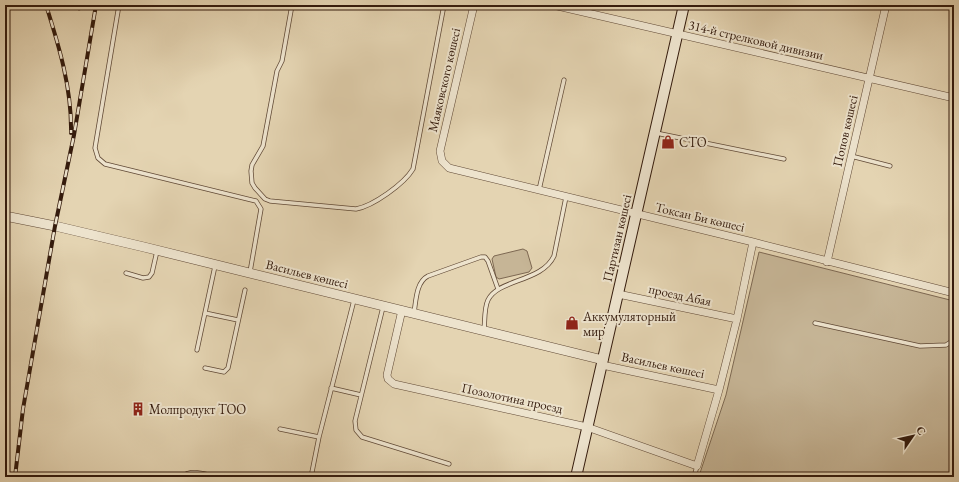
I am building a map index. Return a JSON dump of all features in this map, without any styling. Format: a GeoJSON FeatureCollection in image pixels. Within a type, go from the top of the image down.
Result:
{"type":"FeatureCollection","features":[{"type":"Feature","properties":{"kind":"main road","name":"Партизан көшесі"},"geometry":{"type":"LineString","coordinates":[[576,477],[684,5]]}},
{"type":"Feature","properties":{"kind":"street","name":"Маяковского көшесі"},"geometry":{"type":"LineString","coordinates":[[442,161],[440,151],[474,5]]}},
{"type":"Feature","properties":{"kind":"street","name":"314-й стрелковой дивизии"},"geometry":{"type":"LineString","coordinates":[[553,5],[954,98]]}},
{"type":"Feature","properties":{"kind":"street","name":"Попов көшесі"},"geometry":{"type":"LineString","coordinates":[[827,262],[886,5]]}},
{"type":"Feature","properties":{"kind":"street","name":"Токсан Би көшесі"},"geometry":{"type":"LineString","coordinates":[[442,161],[449,168],[753,242],[954,293]]}},
{"type":"Feature","properties":{"kind":"street","name":"Васильев көшесі"},"geometry":{"type":"LineString","coordinates":[[5,216],[157,250],[719,390]]}},
{"type":"Feature","properties":{"kind":"street"},"geometry":{"type":"LineString","coordinates":[[697,466],[737,320],[753,242]]}},
{"type":"Feature","properties":{"kind":"street","name":"проезд Абая"},"geometry":{"type":"LineString","coordinates":[[618,294],[737,320]]}},
{"type":"Feature","properties":{"kind":"street","name":"Позолотина проезд"},"geometry":{"type":"LineString","coordinates":[[402,310],[388,370],[388,379],[394,384],[587,427],[697,466]]}},
{"type":"Feature","properties":{"kind":"lane"},"geometry":{"type":"LineString","coordinates":[[119,5],[95,148],[98,158],[105,164],[256,201],[261,209],[250,273]]}},
{"type":"Feature","properties":{"kind":"lane"},"geometry":{"type":"LineString","coordinates":[[292,5],[282,62],[277,71],[263,146],[250,171],[252,183],[265,199],[270,201],[356,209],[372,204],[404,181],[413,169],[444,5]]}},
{"type":"Feature","properties":{"kind":"lane"},"geometry":{"type":"LineString","coordinates":[[540,190],[564,80]]}},
{"type":"Feature","properties":{"kind":"lane"},"geometry":{"type":"LineString","coordinates":[[655,133],[784,159]]}},
{"type":"Feature","properties":{"kind":"lane"},"geometry":{"type":"LineString","coordinates":[[851,156],[890,166]]}},
{"type":"Feature","properties":{"kind":"lane"},"geometry":{"type":"LineString","coordinates":[[484,331],[487,302],[492,295],[498,290],[537,273],[552,260],[566,197]]}},
{"type":"Feature","properties":{"kind":"lane"},"geometry":{"type":"LineString","coordinates":[[126,273],[143,278],[149,277],[152,273],[157,250]]}},
{"type":"Feature","properties":{"kind":"lane"},"geometry":{"type":"LineString","coordinates":[[414,313],[419,286],[422,280],[428,276],[481,257],[485,257],[488,261],[498,290]]}},
{"type":"Feature","properties":{"kind":"lane"},"geometry":{"type":"LineString","coordinates":[[197,350],[216,265]]}},
{"type":"Feature","properties":{"kind":"lane"},"geometry":{"type":"LineString","coordinates":[[206,368],[221,372],[226,370],[229,364],[245,290]]}},
{"type":"Feature","properties":{"kind":"lane"},"geometry":{"type":"LineString","coordinates":[[311,477],[319,437],[354,299]]}},
{"type":"Feature","properties":{"kind":"lane"},"geometry":{"type":"LineString","coordinates":[[383,306],[360,395],[355,421],[356,430],[362,437],[449,464]]}},
{"type":"Feature","properties":{"kind":"lane"},"geometry":{"type":"LineString","coordinates":[[205,313],[238,320]]}},
{"type":"Feature","properties":{"kind":"lane"},"geometry":{"type":"LineString","coordinates":[[815,323],[920,346],[946,345],[954,340]]}},
{"type":"Feature","properties":{"kind":"lane"},"geometry":{"type":"LineString","coordinates":[[331,388],[360,395]]}},
{"type":"Feature","properties":{"kind":"lane"},"geometry":{"type":"LineString","coordinates":[[280,429],[319,437]]}},
{"type":"Feature","properties":{"kind":"lane"},"geometry":{"type":"LineString","coordinates":[[694,477],[697,466]]}},
{"type":"Feature","properties":{"kind":"lane"},"geometry":{"type":"LineString","coordinates":[[182,477],[186,473],[192,472],[217,477]]}},
{"type":"Feature","properties":{"kind":"shaded area"},"geometry":{"type":"Polygon","coordinates":[[[523,249],[527,251],[532,268],[529,272],[499,279],[496,277],[492,259],[494,256],[523,249]]]}},
{"type":"Feature","properties":{"kind":"shaded area"},"geometry":{"type":"Polygon","coordinates":[[[759,252],[954,301],[954,477],[709,477],[700,473],[726,395],[759,252]]]}},
{"type":"Feature","properties":{"kind":"railway"},"geometry":{"type":"LineString","coordinates":[[46,5],[64,68],[71,117],[71,133]]}},
{"type":"Feature","properties":{"kind":"railway"},"geometry":{"type":"LineString","coordinates":[[15,477],[23,409],[55,226],[74,135],[96,5]]}},
{"type":"Feature","properties":{"kind":"place","name":"СТО"},"geometry":{"type":"Point","coordinates":[668,142]}},
{"type":"Feature","properties":{"kind":"place","name":"Аккумуляторный мир"},"geometry":{"type":"Point","coordinates":[572,323]}},
{"type":"Feature","properties":{"kind":"place","name":"Молпродукт ТОО"},"geometry":{"type":"Point","coordinates":[138,409]}}]}
